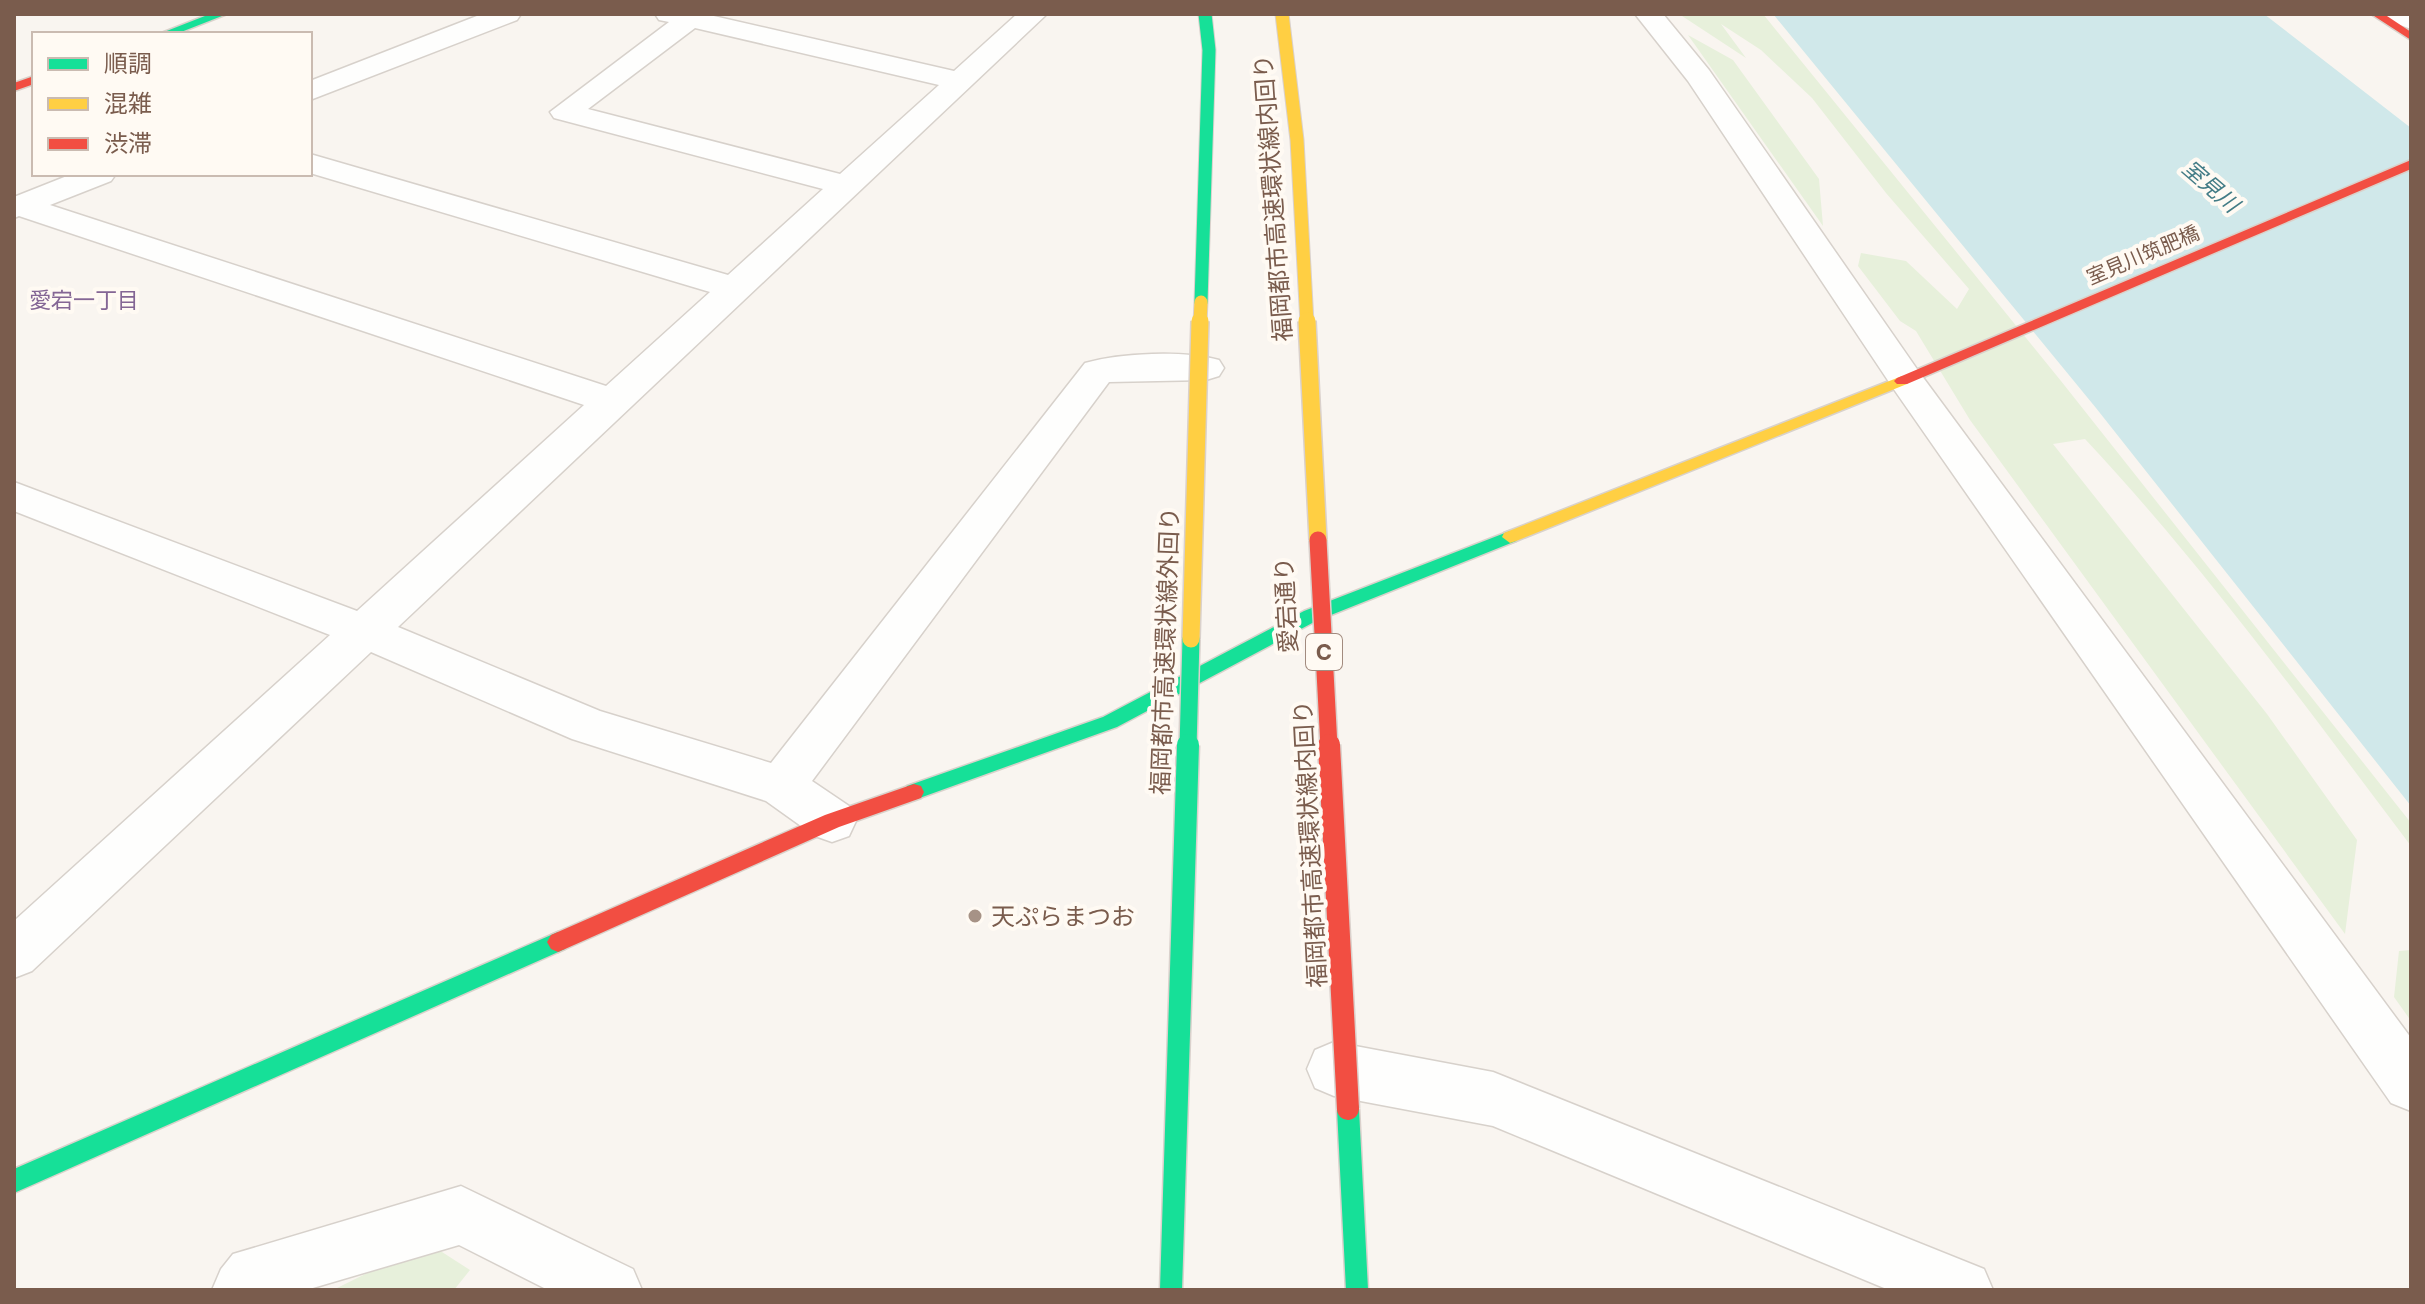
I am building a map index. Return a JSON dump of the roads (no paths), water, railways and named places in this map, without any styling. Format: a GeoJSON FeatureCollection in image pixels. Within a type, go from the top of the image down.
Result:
{"type":"FeatureCollection","features":[{"type":"Feature","properties":{"kind":"main road"},"geometry":{"type":"LineString","coordinates":[[171,32],[221,14]]}},
{"type":"Feature","properties":{"kind":"main road"},"geometry":{"type":"LineString","coordinates":[[1180,1290],[1213,160],[1212,40],[1207,14]]}},
{"type":"Feature","properties":{"kind":"main road","name":"福岡都市高速環状線外回り"},"geometry":{"type":"LineString","coordinates":[[1171,1290],[1209,50],[1207,14]]}},
{"type":"Feature","properties":{"kind":"main road","name":"愛宕通り"},"geometry":{"type":"LineString","coordinates":[[1282,14],[1287,41],[1310,616],[1347,1290]]}},
{"type":"Feature","properties":{"kind":"main road","name":"福岡都市高速環状線内回り"},"geometry":{"type":"LineString","coordinates":[[1282,14],[1297,140],[1357,1290]]}},
{"type":"Feature","properties":{"kind":"main road"},"geometry":{"type":"LineString","coordinates":[[2377,14],[2411,37]]}},
{"type":"Feature","properties":{"kind":"main road","name":"室見川筑肥橋"},"geometry":{"type":"LineString","coordinates":[[14,1181],[832,821],[1110,722],[1310,616],[1922,373],[2411,164]]}},
{"type":"Feature","properties":{"kind":"main road"},"geometry":{"type":"LineString","coordinates":[[1177,1045],[1191,1244]]}},
{"type":"Feature","properties":{"kind":"street"},"geometry":{"type":"LineString","coordinates":[[312,90],[507,14]]}},
{"type":"Feature","properties":{"kind":"street"},"geometry":{"type":"LineString","coordinates":[[14,954],[1033,14]]}},
{"type":"Feature","properties":{"kind":"street"},"geometry":{"type":"LineString","coordinates":[[1649,14],[1922,373],[2411,1084]]}},
{"type":"Feature","properties":{"kind":"street"},"geometry":{"type":"LineString","coordinates":[[2397,14],[2411,21]]}},
{"type":"Feature","properties":{"kind":"street"},"geometry":{"type":"LineString","coordinates":[[847,186],[565,112],[679,17],[959,81]]}},
{"type":"Feature","properties":{"kind":"street"},"geometry":{"type":"LineString","coordinates":[[312,164],[735,288]]}},
{"type":"Feature","properties":{"kind":"street"},"geometry":{"type":"LineString","coordinates":[[17,207],[95,176]]}},
{"type":"Feature","properties":{"kind":"street"},"geometry":{"type":"LineString","coordinates":[[17,207],[612,401]]}},
{"type":"Feature","properties":{"kind":"street"},"geometry":{"type":"LineString","coordinates":[[781,786],[1098,371],[1144,367],[1206,368]]}},
{"type":"Feature","properties":{"kind":"street"},"geometry":{"type":"LineString","coordinates":[[14,496],[364,631],[588,726],[781,786],[832,821]]}},
{"type":"Feature","properties":{"kind":"street"},"geometry":{"type":"LineString","coordinates":[[1334,1069],[1493,1099],[1963,1290]]}},
{"type":"Feature","properties":{"kind":"street"},"geometry":{"type":"LineString","coordinates":[[242,1290],[254,1275],[461,1215],[612,1290]]}},
{"type":"Feature","properties":{"kind":"water","name":"室見川"},"geometry":{"type":"Polygon","coordinates":[[[1773,14],[2264,14],[2411,128],[2411,806],[2096,408],[1773,14]]]}},
{"type":"Feature","properties":{"kind":"place","name":"天ぷらまつお"},"geometry":{"type":"Point","coordinates":[975,916]}},
{"type":"Feature","properties":{"kind":"district","name":"愛宕一丁目"},"geometry":{"type":"Point","coordinates":[84,300]}}]}
